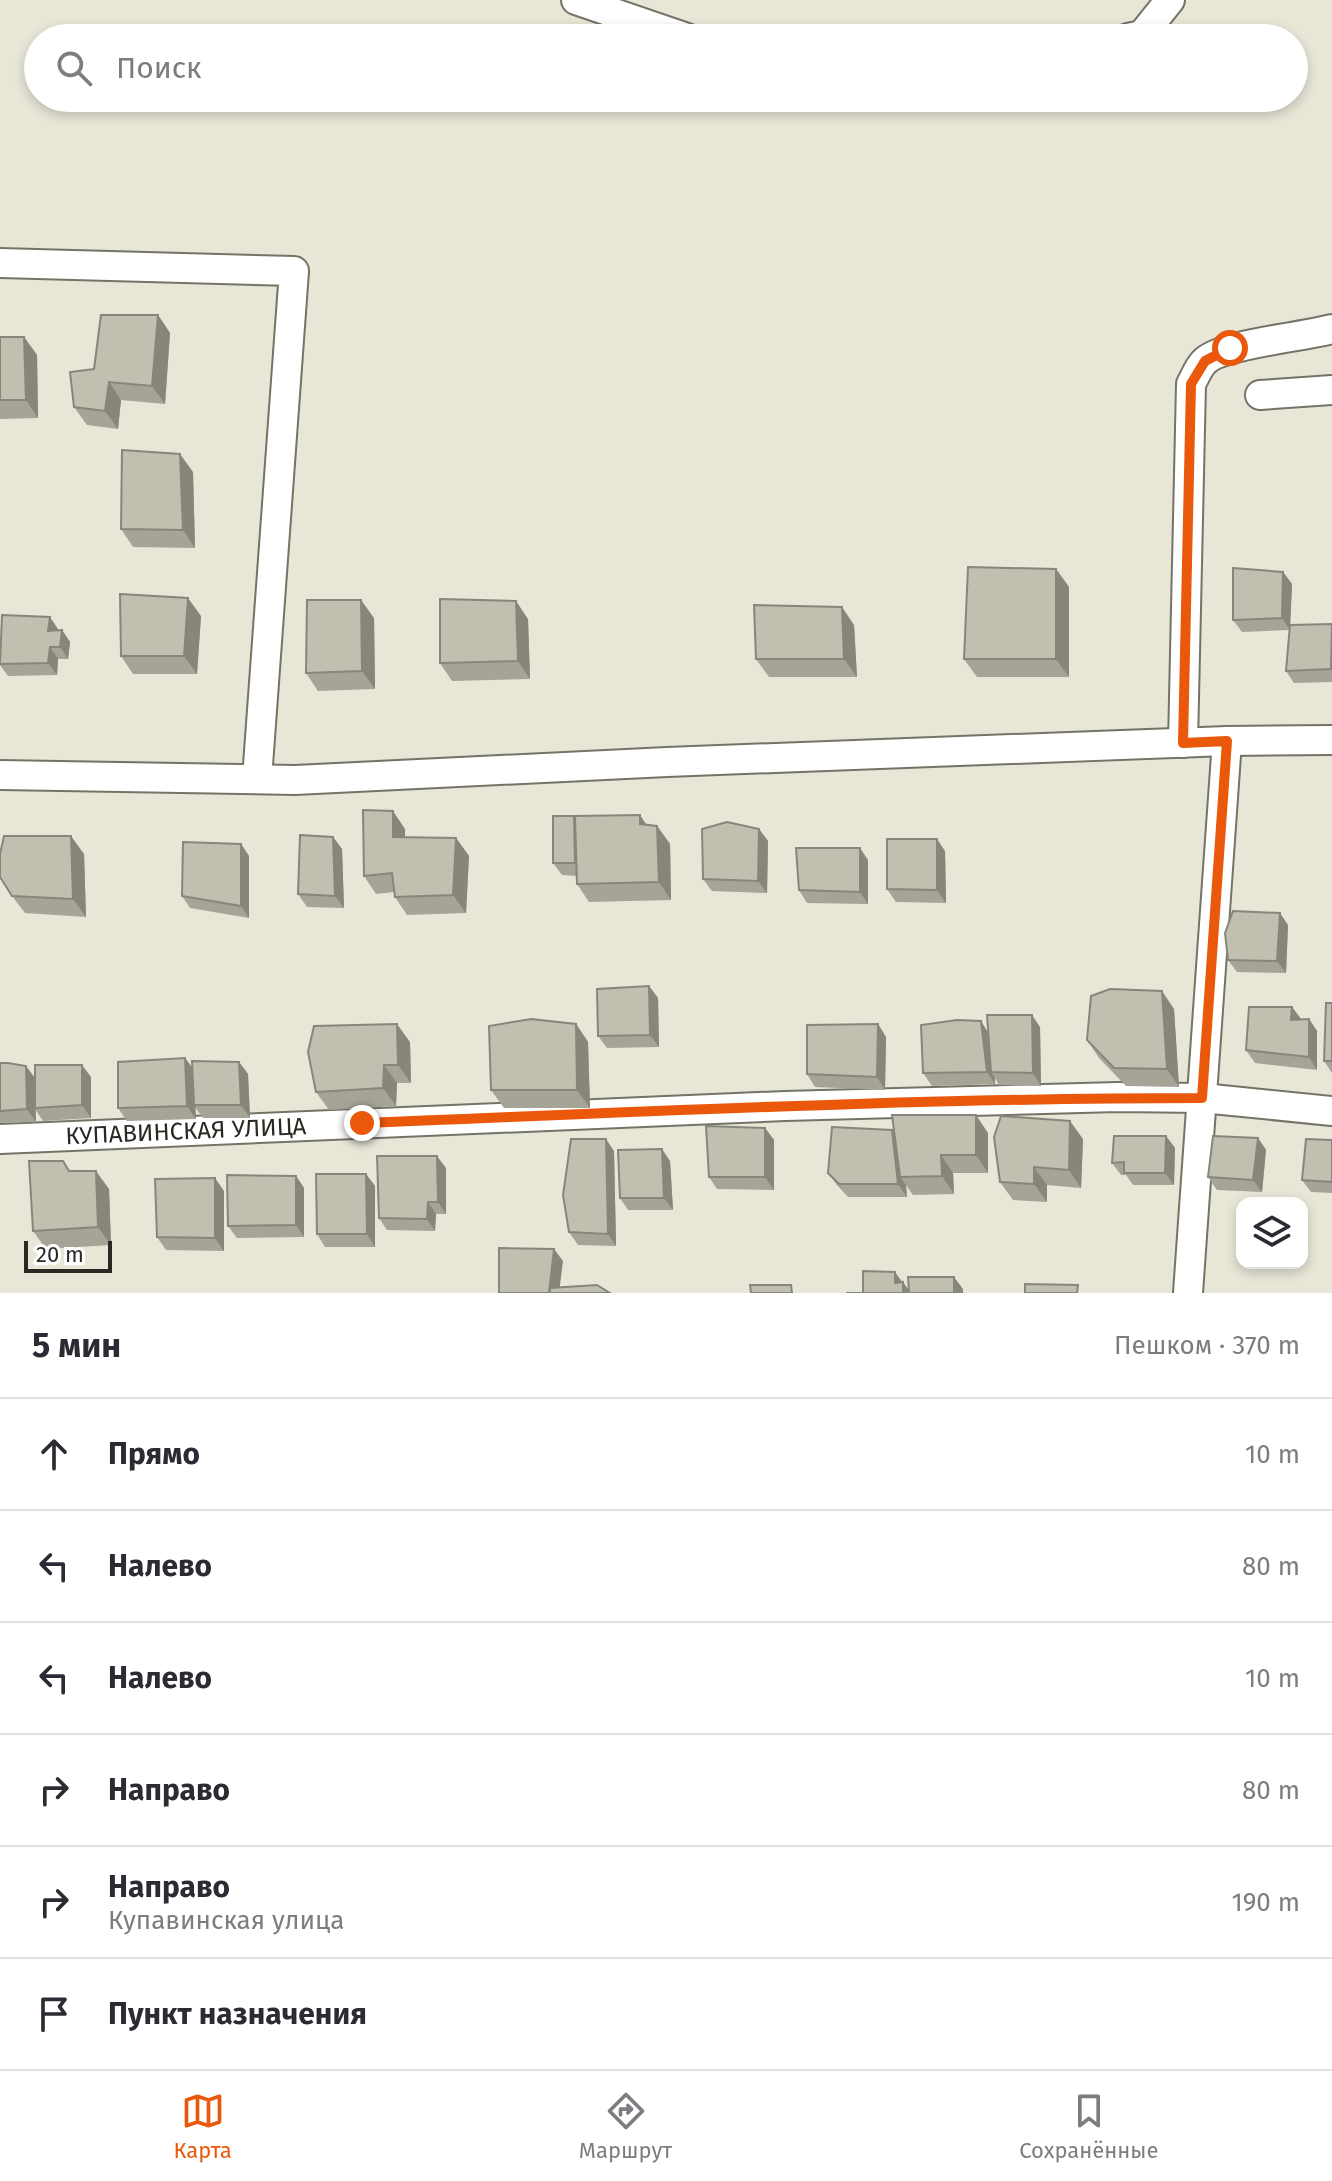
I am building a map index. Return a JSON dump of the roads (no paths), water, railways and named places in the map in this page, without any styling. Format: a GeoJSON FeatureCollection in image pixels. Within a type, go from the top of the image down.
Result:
{"type":"FeatureCollection","features":[{"type":"Feature","properties":{"kind":"street"},"geometry":{"type":"LineString","coordinates":[[576,0],[646,24]]}},
{"type":"Feature","properties":{"kind":"street"},"geometry":{"type":"LineString","coordinates":[[1151,24],[1170,0]]}},
{"type":"Feature","properties":{"kind":"street"},"geometry":{"type":"LineString","coordinates":[[0,263],[294,271],[257,779]]}},
{"type":"Feature","properties":{"kind":"street"},"geometry":{"type":"LineString","coordinates":[[1183,743],[1191,384],[1205,361],[1230,348],[1303,337],[1332,329]]}},
{"type":"Feature","properties":{"kind":"street"},"geometry":{"type":"LineString","coordinates":[[1260,395],[1332,390]]}},
{"type":"Feature","properties":{"kind":"street"},"geometry":{"type":"LineString","coordinates":[[0,775],[295,780],[1227,741],[1332,740]]}},
{"type":"Feature","properties":{"kind":"street"},"geometry":{"type":"LineString","coordinates":[[1188,1293],[1227,741]]}},
{"type":"Feature","properties":{"kind":"street","name":"КУПАВИНСКАЯ УЛИЦА"},"geometry":{"type":"LineString","coordinates":[[0,1139],[785,1106],[1118,1097],[1202,1098],[1332,1111]]}}]}
